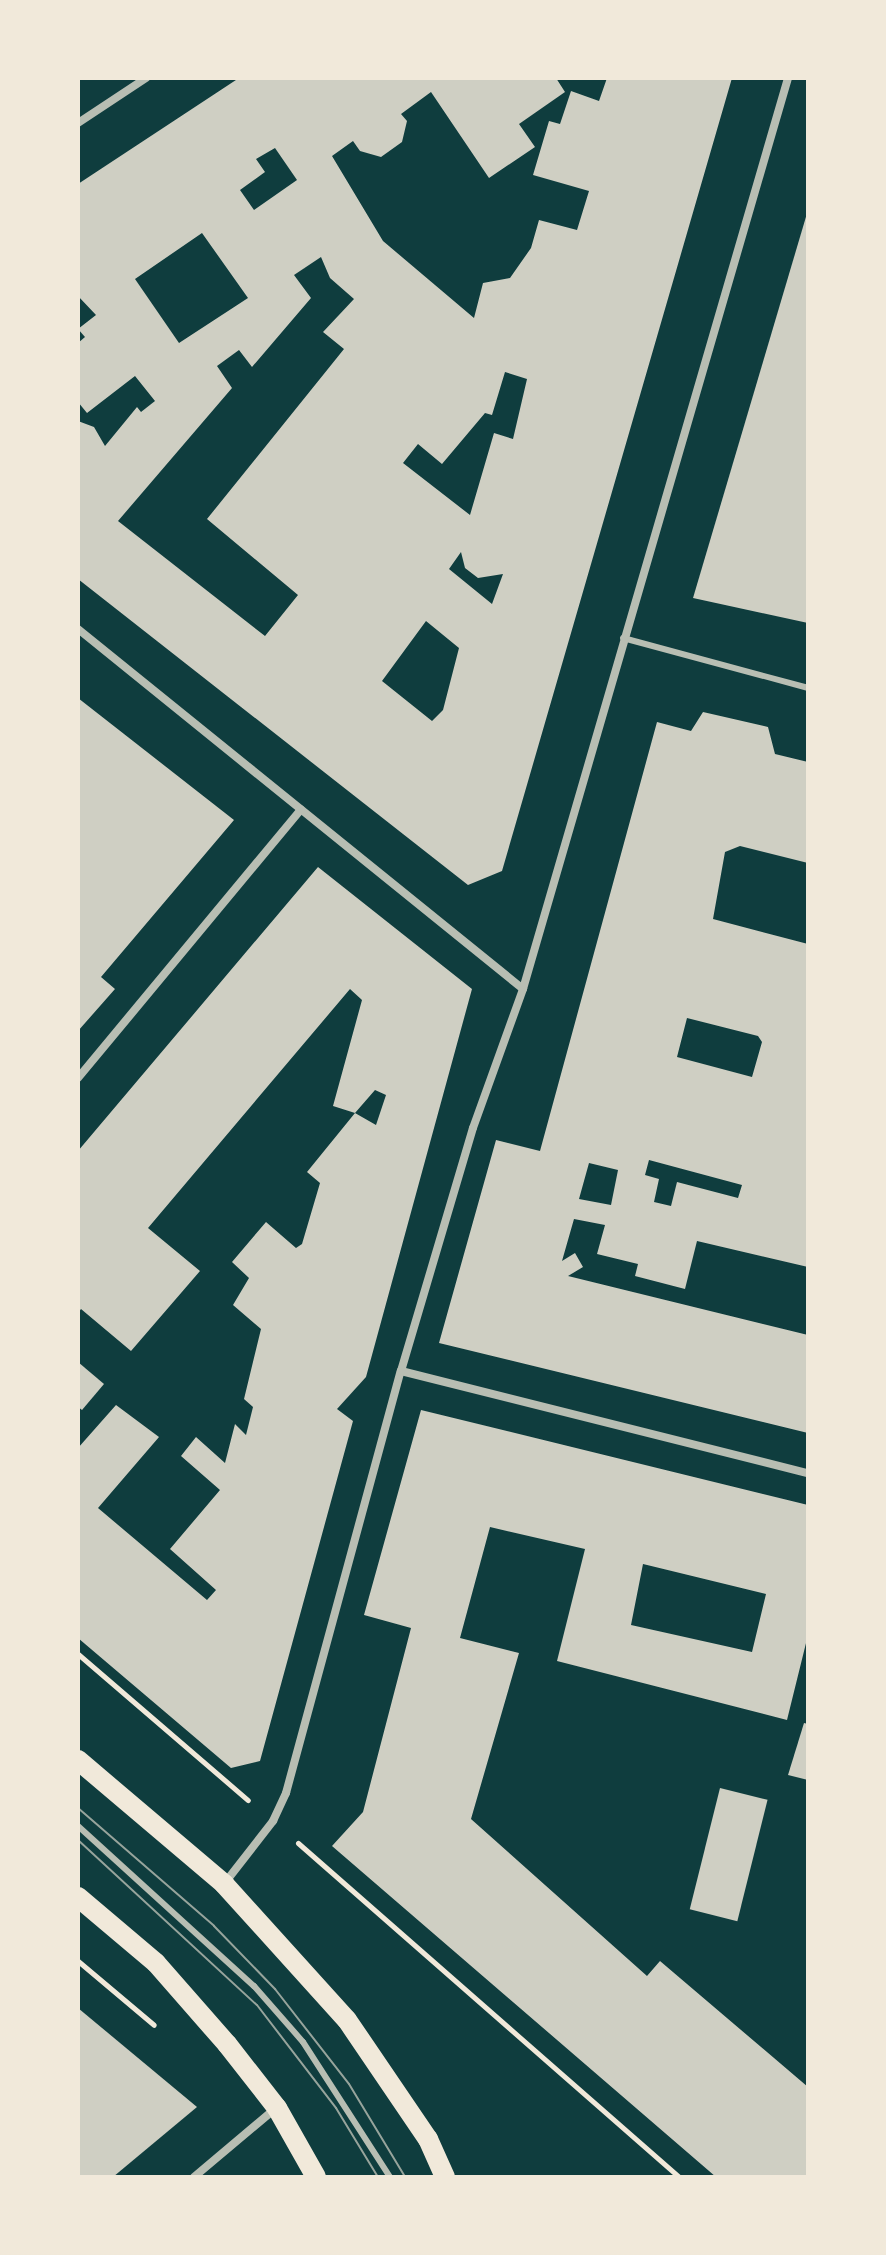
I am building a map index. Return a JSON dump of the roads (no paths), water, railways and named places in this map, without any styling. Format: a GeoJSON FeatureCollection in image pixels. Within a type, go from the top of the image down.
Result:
{"type":"FeatureCollection","features":[{"type":"Feature","properties":{"kind":"main road"},"geometry":{"type":"LineString","coordinates":[[78,1760],[224,1884],[347,2020],[428,2139],[445,2177]]}},
{"type":"Feature","properties":{"kind":"main road"},"geometry":{"type":"LineString","coordinates":[[78,1897],[156,1963],[277,2108],[316,2177]]}},
{"type":"Feature","properties":{"kind":"street"},"geometry":{"type":"LineString","coordinates":[[78,123],[146,78]]}},
{"type":"Feature","properties":{"kind":"street"},"geometry":{"type":"LineString","coordinates":[[224,1884],[273,1821],[286,1793],[401,1371],[473,1128],[523,989],[788,78]]}},
{"type":"Feature","properties":{"kind":"street"},"geometry":{"type":"LineString","coordinates":[[78,629],[523,989]]}},
{"type":"Feature","properties":{"kind":"street"},"geometry":{"type":"LineString","coordinates":[[78,1078],[301,809]]}},
{"type":"Feature","properties":{"kind":"street"},"geometry":{"type":"LineString","coordinates":[[401,1371],[808,1473]]}},
{"type":"Feature","properties":{"kind":"street"},"geometry":{"type":"LineString","coordinates":[[194,2177],[277,2108]]}},
{"type":"Feature","properties":{"kind":"lane"},"geometry":{"type":"LineString","coordinates":[[623,638],[808,688]]}},
{"type":"Feature","properties":{"kind":"lane"},"geometry":{"type":"LineString","coordinates":[[78,1826],[254,1986],[303,2042],[390,2177]]}},
{"type":"Feature","properties":{"kind":"tram line"},"geometry":{"type":"LineString","coordinates":[[78,1808],[214,1926],[275,1989],[349,2084],[405,2177]]}},
{"type":"Feature","properties":{"kind":"tram line"},"geometry":{"type":"LineString","coordinates":[[78,1840],[257,2005],[336,2108],[378,2177]]}}]}
